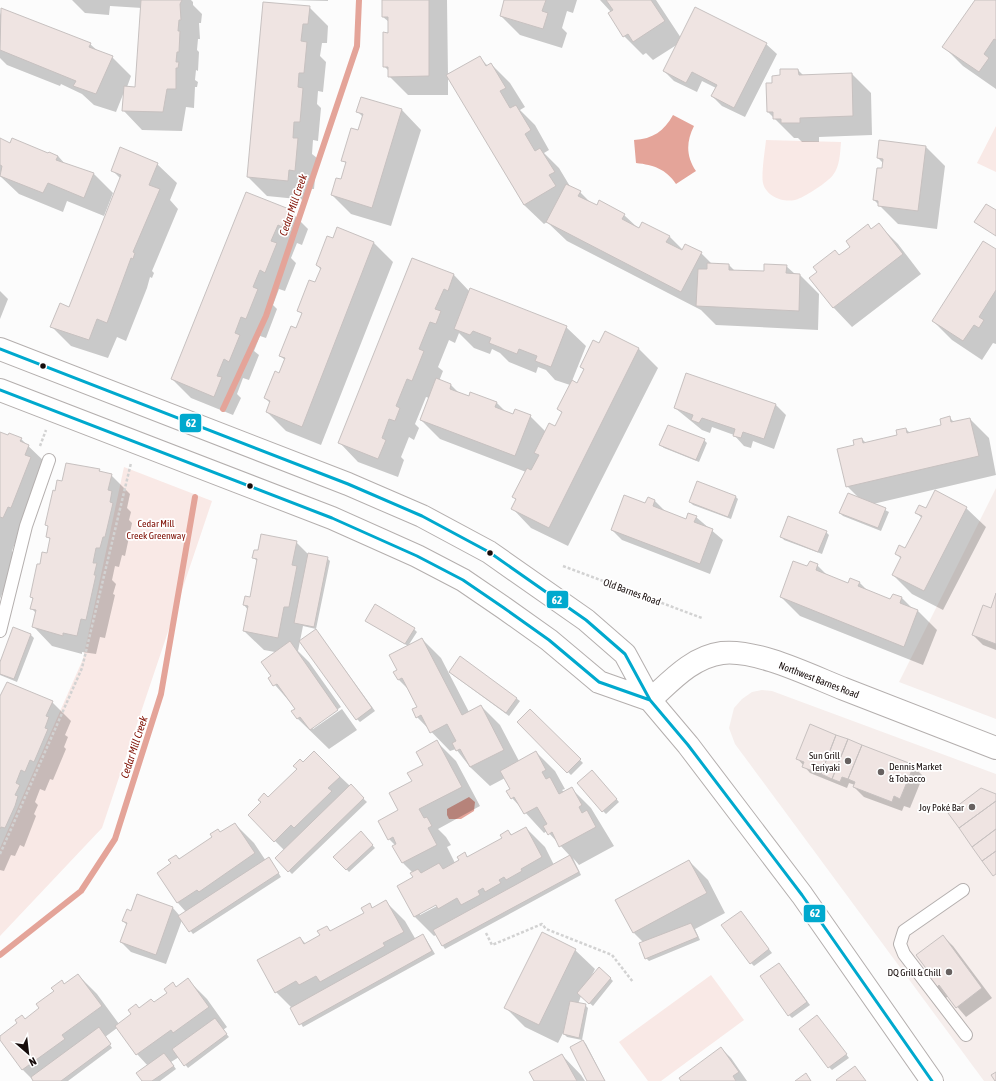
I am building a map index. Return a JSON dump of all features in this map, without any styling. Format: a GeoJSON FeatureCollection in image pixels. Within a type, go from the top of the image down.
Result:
{"type":"FeatureCollection","features":[{"type":"Feature","properties":{"kind":"main road"},"geometry":{"type":"LineString","coordinates":[[0,349],[348,484],[422,516],[483,549],[548,592],[586,620],[625,654],[650,700],[688,745],[802,895],[932,1081]]}},
{"type":"Feature","properties":{"kind":"main road"},"geometry":{"type":"LineString","coordinates":[[0,390],[332,518],[417,556],[463,580],[504,608],[549,640],[599,682],[650,700]]}},
{"type":"Feature","properties":{"kind":"main road","name":"Northwest Barnes Road"},"geometry":{"type":"LineString","coordinates":[[650,700],[679,673],[695,662],[723,653],[739,654],[762,658],[799,671],[996,748]]}},
{"type":"Feature","properties":{"kind":"lane"},"geometry":{"type":"LineString","coordinates":[[0,631],[26,526],[49,460]]}},
{"type":"Feature","properties":{"kind":"lane"},"geometry":{"type":"LineString","coordinates":[[963,890],[904,932],[900,944],[904,954],[966,1035]]}},
{"type":"Feature","properties":{"kind":"path"},"geometry":{"type":"LineString","coordinates":[[37,453],[54,411]]}},
{"type":"Feature","properties":{"kind":"path"},"geometry":{"type":"LineString","coordinates":[[0,854],[82,668],[136,443]]}},
{"type":"Feature","properties":{"kind":"path","name":"Old Barnes Road"},"geometry":{"type":"LineString","coordinates":[[563,566],[702,618]]}},
{"type":"Feature","properties":{"kind":"path"},"geometry":{"type":"LineString","coordinates":[[486,933],[492,945],[542,924],[546,929],[612,955],[632,982]]}},
{"type":"Feature","properties":{"kind":"shaded area"},"geometry":{"type":"Polygon","coordinates":[[[673,115],[694,126],[688,143],[688,149],[690,160],[696,171],[676,184],[664,171],[648,165],[636,163],[634,140],[647,138],[662,130],[673,115]]]}},
{"type":"Feature","properties":{"kind":"shaded area"},"geometry":{"type":"Polygon","coordinates":[[[996,488],[996,719],[899,682],[996,488]]]}},
{"type":"Feature","properties":{"kind":"shaded area"},"geometry":{"type":"Polygon","coordinates":[[[762,690],[772,691],[996,774],[996,1081],[984,1081],[735,744],[729,728],[734,708],[742,699],[752,692],[762,690]]]}},
{"type":"Feature","properties":{"kind":"shaded area"},"geometry":{"type":"Polygon","coordinates":[[[469,797],[475,802],[474,811],[461,819],[449,819],[447,809],[469,797]]]}},
{"type":"Feature","properties":{"kind":"green space"},"geometry":{"type":"Polygon","coordinates":[[[996,126],[996,172],[977,163],[996,126]]]}},
{"type":"Feature","properties":{"kind":"green space"},"geometry":{"type":"Polygon","coordinates":[[[766,140],[841,142],[837,168],[827,181],[802,197],[788,201],[782,200],[772,196],[765,188],[763,183],[766,140]]]}},
{"type":"Feature","properties":{"kind":"green space","name":"Cedar Mill Creek Greenway"},"geometry":{"type":"Polygon","coordinates":[[[124,467],[212,501],[102,828],[0,936],[0,848],[83,659],[124,467]]]}},
{"type":"Feature","properties":{"kind":"green space"},"geometry":{"type":"Polygon","coordinates":[[[711,975],[744,1020],[661,1081],[648,1081],[619,1042],[711,975]]]}},
{"type":"Feature","properties":{"kind":"building"},"geometry":{"type":"Polygon","coordinates":[[[141,0],[182,0],[180,4],[181,20],[179,20],[178,31],[180,31],[179,52],[177,52],[176,62],[179,62],[178,68],[176,68],[176,89],[167,89],[163,112],[122,111],[124,86],[135,87],[141,0]]]}},
{"type":"Feature","properties":{"kind":"building"},"geometry":{"type":"Polygon","coordinates":[[[382,0],[429,0],[429,76],[388,77],[388,67],[383,67],[383,32],[388,33],[388,17],[382,17],[382,0]]]}},
{"type":"Feature","properties":{"kind":"building"},"geometry":{"type":"Polygon","coordinates":[[[504,0],[546,0],[542,11],[548,13],[543,29],[500,16],[504,0]]]}},
{"type":"Feature","properties":{"kind":"building"},"geometry":{"type":"Polygon","coordinates":[[[606,0],[651,0],[665,21],[633,42],[628,34],[623,37],[608,13],[613,10],[606,0]]]}},
{"type":"Feature","properties":{"kind":"building"},"geometry":{"type":"Polygon","coordinates":[[[975,0],[996,0],[996,40],[994,39],[984,54],[989,58],[979,72],[942,47],[975,0]]]}},
{"type":"Feature","properties":{"kind":"building"},"geometry":{"type":"Polygon","coordinates":[[[263,2],[310,6],[308,24],[303,24],[301,41],[307,42],[304,73],[299,73],[298,87],[303,88],[300,122],[294,122],[293,138],[298,138],[295,171],[289,170],[288,181],[247,177],[263,2]]]}},
{"type":"Feature","properties":{"kind":"building"},"geometry":{"type":"Polygon","coordinates":[[[695,7],[767,43],[734,108],[711,96],[717,85],[692,72],[686,83],[663,71],[695,7]]]}},
{"type":"Feature","properties":{"kind":"building"},"geometry":{"type":"Polygon","coordinates":[[[1,8],[91,43],[89,47],[113,56],[96,94],[73,86],[76,81],[0,50],[1,8]]]}},
{"type":"Feature","properties":{"kind":"building"},"geometry":{"type":"Polygon","coordinates":[[[480,56],[486,66],[491,63],[506,88],[500,91],[510,108],[516,105],[531,130],[525,134],[535,151],[540,148],[555,172],[549,175],[556,186],[524,205],[446,75],[480,56]]]}},
{"type":"Feature","properties":{"kind":"building"},"geometry":{"type":"Polygon","coordinates":[[[780,69],[798,69],[799,75],[852,73],[853,116],[800,118],[800,123],[781,123],[781,119],[773,119],[773,112],[767,112],[766,83],[772,83],[772,76],[780,75],[780,69]]]}},
{"type":"Feature","properties":{"kind":"building"},"geometry":{"type":"Polygon","coordinates":[[[361,97],[402,109],[372,208],[331,195],[336,178],[341,179],[346,162],[341,161],[351,128],[358,130],[363,114],[356,112],[361,97]]]}},
{"type":"Feature","properties":{"kind":"building"},"geometry":{"type":"Polygon","coordinates":[[[0,138],[10,143],[12,138],[58,156],[56,160],[94,173],[84,198],[48,183],[43,193],[0,176],[2,166],[0,165],[0,138]]]}},
{"type":"Feature","properties":{"kind":"building"},"geometry":{"type":"Polygon","coordinates":[[[879,140],[926,146],[918,211],[878,206],[878,201],[873,200],[877,168],[882,168],[883,159],[877,158],[879,140]]]}},
{"type":"Feature","properties":{"kind":"building"},"geometry":{"type":"Polygon","coordinates":[[[120,147],[158,163],[149,185],[160,189],[133,252],[135,253],[133,259],[131,258],[107,323],[97,319],[89,340],[50,327],[60,303],[69,307],[121,175],[111,171],[120,147]]]}},
{"type":"Feature","properties":{"kind":"building"},"geometry":{"type":"Polygon","coordinates":[[[566,184],[581,191],[578,196],[597,205],[599,200],[625,214],[622,219],[639,228],[642,222],[670,236],[666,242],[682,250],[685,244],[702,252],[681,292],[546,222],[566,184]]]}},
{"type":"Feature","properties":{"kind":"building"},"geometry":{"type":"Polygon","coordinates":[[[246,192],[289,209],[282,227],[278,225],[271,241],[277,243],[265,273],[260,270],[253,287],[258,289],[246,319],[241,317],[235,333],[240,335],[229,362],[224,359],[217,376],[222,377],[214,397],[171,379],[246,192]]]}},
{"type":"Feature","properties":{"kind":"building"},"geometry":{"type":"Polygon","coordinates":[[[986,204],[996,210],[996,236],[974,222],[986,204]]]}},
{"type":"Feature","properties":{"kind":"building"},"geometry":{"type":"Polygon","coordinates":[[[879,223],[903,254],[833,308],[809,278],[817,272],[813,267],[835,250],[839,255],[850,247],[846,241],[868,224],[871,229],[879,223]]]}},
{"type":"Feature","properties":{"kind":"building"},"geometry":{"type":"Polygon","coordinates":[[[337,227],[374,242],[302,427],[266,412],[270,401],[264,398],[275,371],[279,373],[285,358],[279,356],[291,326],[296,328],[302,313],[297,311],[309,280],[315,282],[321,268],[316,265],[327,236],[333,238],[337,227]]]}},
{"type":"Feature","properties":{"kind":"building"},"geometry":{"type":"Polygon","coordinates":[[[983,241],[996,249],[996,290],[979,317],[984,320],[979,328],[974,325],[963,341],[932,321],[983,241]]]}},
{"type":"Feature","properties":{"kind":"building"},"geometry":{"type":"Polygon","coordinates":[[[412,258],[454,274],[448,291],[444,289],[435,309],[441,311],[436,324],[430,322],[419,349],[424,351],[412,381],[407,379],[396,406],[400,408],[395,421],[389,419],[382,438],[386,440],[378,459],[338,443],[412,258]]]}},
{"type":"Feature","properties":{"kind":"building"},"geometry":{"type":"Polygon","coordinates":[[[707,263],[729,264],[729,270],[764,271],[764,264],[787,265],[786,273],[800,274],[799,311],[696,306],[698,269],[707,269],[707,263]]]}},
{"type":"Feature","properties":{"kind":"building"},"geometry":{"type":"Polygon","coordinates":[[[470,288],[567,326],[551,367],[535,361],[537,356],[519,349],[517,354],[489,343],[491,338],[473,331],[470,335],[454,329],[470,288]]]}},
{"type":"Feature","properties":{"kind":"building"},"geometry":{"type":"Polygon","coordinates":[[[605,331],[639,348],[549,528],[511,509],[516,499],[512,497],[527,468],[531,470],[539,455],[534,453],[549,423],[555,426],[562,412],[557,409],[572,380],[577,383],[584,369],[580,367],[593,340],[599,343],[605,331]]]}},
{"type":"Feature","properties":{"kind":"building"},"geometry":{"type":"Polygon","coordinates":[[[686,373],[776,404],[764,439],[743,432],[741,438],[733,436],[735,429],[702,418],[699,423],[691,420],[693,415],[674,408],[686,373]]]}},
{"type":"Feature","properties":{"kind":"building"},"geometry":{"type":"Polygon","coordinates":[[[436,378],[451,384],[450,389],[469,396],[470,392],[497,402],[495,407],[513,414],[515,409],[531,415],[515,456],[420,420],[436,378]]]}},
{"type":"Feature","properties":{"kind":"building"},"geometry":{"type":"Polygon","coordinates":[[[950,416],[951,422],[970,418],[979,456],[846,487],[837,449],[854,445],[853,440],[862,438],[863,443],[897,435],[896,430],[906,428],[907,433],[941,425],[940,419],[950,416]]]}},
{"type":"Feature","properties":{"kind":"building"},"geometry":{"type":"Polygon","coordinates":[[[668,425],[705,439],[696,460],[659,445],[668,425]]]}},
{"type":"Feature","properties":{"kind":"building"},"geometry":{"type":"Polygon","coordinates":[[[0,432],[8,435],[9,433],[22,438],[20,441],[29,445],[25,455],[31,457],[11,508],[8,507],[3,518],[0,517],[0,432]]]}},
{"type":"Feature","properties":{"kind":"building"},"geometry":{"type":"Polygon","coordinates":[[[66,463],[100,469],[99,471],[112,474],[108,490],[112,491],[110,502],[113,503],[105,537],[103,537],[100,548],[96,548],[93,563],[97,563],[94,575],[96,575],[86,620],[81,619],[77,636],[63,633],[63,636],[32,627],[36,610],[30,609],[33,598],[30,597],[37,564],[40,564],[42,552],[47,553],[50,538],[46,537],[48,526],[45,525],[53,490],[55,491],[57,480],[62,481],[66,463]]]}},
{"type":"Feature","properties":{"kind":"building"},"geometry":{"type":"Polygon","coordinates":[[[697,481],[736,496],[728,517],[689,502],[697,481]]]}},
{"type":"Feature","properties":{"kind":"building"},"geometry":{"type":"Polygon","coordinates":[[[935,490],[967,507],[924,591],[892,575],[901,557],[895,554],[899,545],[905,548],[922,516],[915,513],[919,505],[926,508],[935,490]]]}},
{"type":"Feature","properties":{"kind":"building"},"geometry":{"type":"Polygon","coordinates":[[[848,493],[886,508],[878,528],[839,513],[848,493]]]}},
{"type":"Feature","properties":{"kind":"building"},"geometry":{"type":"Polygon","coordinates":[[[624,495],[645,503],[648,497],[655,500],[653,506],[686,519],[688,513],[697,516],[694,522],[713,529],[700,564],[611,530],[624,495]]]}},
{"type":"Feature","properties":{"kind":"building"},"geometry":{"type":"Polygon","coordinates":[[[788,516],[827,531],[818,552],[780,537],[788,516]]]}},
{"type":"Feature","properties":{"kind":"building"},"geometry":{"type":"Polygon","coordinates":[[[261,534],[297,541],[292,565],[297,566],[289,607],[284,607],[278,638],[243,631],[248,606],[243,605],[245,596],[250,597],[257,559],[252,558],[254,550],[258,550],[261,534]]]}},
{"type":"Feature","properties":{"kind":"building"},"geometry":{"type":"Polygon","coordinates":[[[308,553],[328,557],[314,627],[294,623],[308,553]]]}},
{"type":"Feature","properties":{"kind":"building"},"geometry":{"type":"Polygon","coordinates":[[[793,561],[807,566],[810,561],[818,564],[816,570],[848,583],[850,578],[860,582],[858,586],[890,599],[893,594],[902,597],[900,603],[918,610],[904,647],[780,597],[793,561]]]}},
{"type":"Feature","properties":{"kind":"building"},"geometry":{"type":"Polygon","coordinates":[[[996,593],[996,644],[972,635],[983,605],[991,608],[996,593]]]}},
{"type":"Feature","properties":{"kind":"building"},"geometry":{"type":"Polygon","coordinates":[[[375,604],[415,628],[405,644],[365,621],[375,604]]]}},
{"type":"Feature","properties":{"kind":"building"},"geometry":{"type":"Polygon","coordinates":[[[13,627],[31,634],[14,679],[0,674],[0,662],[13,627]]]}},
{"type":"Feature","properties":{"kind":"building"},"geometry":{"type":"Polygon","coordinates":[[[316,629],[372,708],[356,720],[299,641],[316,629]]]}},
{"type":"Feature","properties":{"kind":"building"},"geometry":{"type":"Polygon","coordinates":[[[422,638],[462,715],[481,705],[504,750],[470,767],[460,749],[456,751],[452,743],[456,741],[447,724],[430,733],[421,715],[416,718],[412,709],[417,707],[402,678],[398,680],[393,672],[397,670],[389,655],[422,638]]]}},
{"type":"Feature","properties":{"kind":"building"},"geometry":{"type":"Polygon","coordinates":[[[290,641],[338,710],[310,730],[300,717],[297,719],[291,711],[295,709],[277,684],[273,686],[268,678],[271,676],[261,662],[290,641]]]}},
{"type":"Feature","properties":{"kind":"building"},"geometry":{"type":"Polygon","coordinates":[[[460,656],[517,698],[506,713],[449,672],[460,656]]]}},
{"type":"Feature","properties":{"kind":"building"},"geometry":{"type":"Polygon","coordinates":[[[7,682],[53,701],[46,716],[49,717],[45,728],[48,729],[34,762],[30,760],[25,772],[21,770],[16,783],[20,785],[15,795],[18,796],[15,806],[5,828],[1,827],[0,829],[0,696],[7,682]]]}},
{"type":"Feature","properties":{"kind":"building"},"geometry":{"type":"Polygon","coordinates":[[[530,709],[581,759],[567,773],[517,722],[530,709]]]}},
{"type":"Feature","properties":{"kind":"building"},"geometry":{"type":"Polygon","coordinates":[[[810,724],[836,735],[821,774],[802,767],[804,762],[796,759],[810,724]]]}},
{"type":"Feature","properties":{"kind":"building"},"geometry":{"type":"Polygon","coordinates":[[[836,735],[848,739],[832,779],[821,774],[836,735]]]}},
{"type":"Feature","properties":{"kind":"building","name":"Sun Grill Teriyaki"},"geometry":{"type":"Polygon","coordinates":[[[848,739],[862,745],[848,779],[842,777],[840,782],[832,779],[848,739]]]}},
{"type":"Feature","properties":{"kind":"building"},"geometry":{"type":"Polygon","coordinates":[[[437,740],[462,787],[419,809],[424,818],[427,817],[432,826],[428,828],[437,845],[402,863],[392,846],[396,844],[393,837],[388,840],[378,821],[398,810],[389,793],[412,781],[407,773],[423,765],[416,752],[437,740]]]}},
{"type":"Feature","properties":{"kind":"building","name":"Dennis Market & Tobacco"},"geometry":{"type":"Polygon","coordinates":[[[862,745],[914,765],[900,799],[894,796],[892,802],[853,787],[855,782],[848,779],[862,745]]]}},
{"type":"Feature","properties":{"kind":"building"},"geometry":{"type":"Polygon","coordinates":[[[314,751],[340,777],[328,788],[332,791],[294,828],[291,825],[274,842],[248,815],[261,802],[258,800],[264,793],[268,797],[297,769],[293,766],[300,759],[303,762],[314,751]]]}},
{"type":"Feature","properties":{"kind":"building"},"geometry":{"type":"Polygon","coordinates":[[[536,751],[546,770],[542,772],[546,779],[550,777],[559,794],[572,787],[582,805],[579,807],[582,813],[587,810],[596,827],[559,847],[552,832],[548,835],[543,826],[547,824],[537,807],[524,814],[514,797],[511,799],[506,791],[510,789],[500,771],[536,751]]]}},
{"type":"Feature","properties":{"kind":"building"},"geometry":{"type":"Polygon","coordinates":[[[592,770],[617,799],[602,812],[577,783],[592,770]]]}},
{"type":"Feature","properties":{"kind":"building"},"geometry":{"type":"Polygon","coordinates":[[[351,784],[364,798],[288,872],[275,858],[351,784]]]}},
{"type":"Feature","properties":{"kind":"building","name":"Joy Poké Bar"},"geometry":{"type":"Polygon","coordinates":[[[981,788],[996,794],[996,801],[959,828],[948,813],[981,788]]]}},
{"type":"Feature","properties":{"kind":"building"},"geometry":{"type":"Polygon","coordinates":[[[996,801],[996,829],[972,847],[959,828],[996,801]]]}},
{"type":"Feature","properties":{"kind":"building"},"geometry":{"type":"Polygon","coordinates":[[[235,823],[255,853],[199,892],[197,890],[177,903],[157,873],[171,863],[168,860],[176,855],[179,859],[212,837],[210,834],[218,829],[220,832],[235,823]]]}},
{"type":"Feature","properties":{"kind":"building"},"geometry":{"type":"Polygon","coordinates":[[[526,827],[542,857],[506,880],[504,877],[499,880],[501,883],[485,892],[483,888],[478,891],[480,895],[461,905],[457,898],[438,909],[436,905],[414,917],[397,886],[413,877],[410,873],[418,869],[421,873],[439,863],[443,869],[459,860],[457,857],[465,852],[467,857],[502,838],[500,835],[508,830],[511,835],[526,827]]]}},
{"type":"Feature","properties":{"kind":"building"},"geometry":{"type":"Polygon","coordinates":[[[996,829],[996,851],[982,861],[972,847],[996,829]]]}},
{"type":"Feature","properties":{"kind":"building"},"geometry":{"type":"Polygon","coordinates":[[[361,831],[373,845],[346,870],[333,857],[361,831]]]}},
{"type":"Feature","properties":{"kind":"building"},"geometry":{"type":"Polygon","coordinates":[[[996,851],[996,874],[993,876],[982,861],[996,851]]]}},
{"type":"Feature","properties":{"kind":"building"},"geometry":{"type":"Polygon","coordinates":[[[570,855],[579,872],[442,946],[433,930],[570,855]]]}},
{"type":"Feature","properties":{"kind":"building"},"geometry":{"type":"Polygon","coordinates":[[[269,857],[279,873],[189,932],[178,916],[269,857]]]}},
{"type":"Feature","properties":{"kind":"building"},"geometry":{"type":"Polygon","coordinates":[[[689,860],[707,893],[633,933],[615,900],[689,860]]]}},
{"type":"Feature","properties":{"kind":"building"},"geometry":{"type":"Polygon","coordinates":[[[137,894],[173,907],[156,955],[120,942],[127,923],[122,921],[127,909],[131,911],[137,894]]]}},
{"type":"Feature","properties":{"kind":"building"},"geometry":{"type":"Polygon","coordinates":[[[386,900],[404,932],[383,943],[385,946],[320,982],[316,976],[299,985],[296,981],[275,993],[257,960],[300,937],[304,944],[320,935],[317,931],[327,926],[330,931],[364,913],[361,908],[370,903],[372,908],[386,900]]]}},
{"type":"Feature","properties":{"kind":"building"},"geometry":{"type":"Polygon","coordinates":[[[741,911],[769,949],[750,964],[721,925],[741,911]]]}},
{"type":"Feature","properties":{"kind":"building"},"geometry":{"type":"Polygon","coordinates":[[[691,923],[698,937],[645,959],[639,943],[691,923]]]}},
{"type":"Feature","properties":{"kind":"building"},"geometry":{"type":"Polygon","coordinates":[[[542,932],[576,949],[539,1025],[504,1008],[542,932]]]}},
{"type":"Feature","properties":{"kind":"building"},"geometry":{"type":"Polygon","coordinates":[[[423,934],[432,951],[299,1025],[290,1008],[423,934]]]}},
{"type":"Feature","properties":{"kind":"building","name":"DQ Grill & Chill"},"geometry":{"type":"Polygon","coordinates":[[[943,935],[982,988],[956,1008],[939,985],[935,989],[926,973],[928,971],[916,955],[943,935]]]}},
{"type":"Feature","properties":{"kind":"building"},"geometry":{"type":"Polygon","coordinates":[[[779,963],[807,1002],[788,1016],[760,976],[779,963]]]}},
{"type":"Feature","properties":{"kind":"building"},"geometry":{"type":"Polygon","coordinates":[[[599,967],[611,978],[589,1004],[577,993],[599,967]]]}},
{"type":"Feature","properties":{"kind":"building"},"geometry":{"type":"Polygon","coordinates":[[[78,974],[102,1006],[62,1035],[65,1039],[22,1070],[0,1040],[0,1036],[17,1023],[15,1020],[22,1015],[25,1019],[39,1008],[36,1004],[54,991],[51,988],[62,980],[64,984],[78,974]]]}},
{"type":"Feature","properties":{"kind":"building"},"geometry":{"type":"Polygon","coordinates":[[[188,978],[209,1007],[173,1033],[171,1030],[136,1055],[115,1026],[131,1014],[128,1010],[136,1004],[139,1008],[151,999],[154,1002],[167,993],[164,989],[173,982],[176,987],[188,978]]]}},
{"type":"Feature","properties":{"kind":"building"},"geometry":{"type":"Polygon","coordinates":[[[570,1001],[586,1004],[579,1038],[563,1034],[570,1001]]]}},
{"type":"Feature","properties":{"kind":"building"},"geometry":{"type":"Polygon","coordinates":[[[817,1015],[847,1054],[828,1068],[799,1029],[817,1015]]]}},
{"type":"Feature","properties":{"kind":"building"},"geometry":{"type":"Polygon","coordinates":[[[215,1018],[227,1034],[184,1066],[172,1049],[215,1018]]]}},
{"type":"Feature","properties":{"kind":"building"},"geometry":{"type":"Polygon","coordinates":[[[99,1027],[111,1044],[61,1081],[33,1081],[31,1077],[99,1027]]]}},
{"type":"Feature","properties":{"kind":"building"},"geometry":{"type":"Polygon","coordinates":[[[583,1040],[605,1081],[587,1081],[570,1047],[583,1040]]]}},
{"type":"Feature","properties":{"kind":"building"},"geometry":{"type":"Polygon","coordinates":[[[721,1047],[739,1072],[733,1076],[736,1081],[681,1081],[679,1078],[721,1047]]]}},
{"type":"Feature","properties":{"kind":"building"},"geometry":{"type":"Polygon","coordinates":[[[164,1053],[174,1066],[152,1081],[142,1081],[136,1073],[164,1053]]]}},
{"type":"Feature","properties":{"kind":"building"},"geometry":{"type":"Polygon","coordinates":[[[562,1054],[577,1081],[534,1081],[529,1072],[562,1054]]]}},
{"type":"Feature","properties":{"kind":"building"},"geometry":{"type":"Polygon","coordinates":[[[855,1066],[866,1081],[836,1080],[855,1066]]]}},
{"type":"Feature","properties":{"kind":"building"},"geometry":{"type":"Polygon","coordinates":[[[996,1072],[996,1081],[995,1081],[991,1075],[996,1072]]]}},
{"type":"Feature","properties":{"kind":"building"},"geometry":{"type":"Polygon","coordinates":[[[806,1073],[811,1081],[795,1081],[806,1073]]]}},
{"type":"Feature","properties":{"kind":"waterway","name":"Cedar Mill Creek"},"geometry":{"type":"LineString","coordinates":[[223,409],[266,316],[357,46],[359,0]]}},
{"type":"Feature","properties":{"kind":"waterway","name":"Cedar Mill Creek"},"geometry":{"type":"LineString","coordinates":[[0,955],[81,891],[115,839],[161,694],[195,497]]}},
{"type":"Feature","properties":{"kind":"transit line","name":"62"},"geometry":{"type":"LineString","coordinates":[[0,349],[348,484],[422,516],[489,552],[586,620],[625,654],[650,700],[688,745],[802,895],[932,1081]]}},
{"type":"Feature","properties":{"kind":"transit line","name":"62"},"geometry":{"type":"LineString","coordinates":[[0,390],[332,518],[417,556],[463,580],[504,608],[549,640],[599,682],[650,700],[661,713]]}},
{"type":"Feature","properties":{"kind":"place","name":"Sun Grill Teriyaki"},"geometry":{"type":"Point","coordinates":[848,761]}},
{"type":"Feature","properties":{"kind":"place","name":"Dennis Market & Tobacco"},"geometry":{"type":"Point","coordinates":[881,772]}},
{"type":"Feature","properties":{"kind":"place","name":"Joy Poké Bar"},"geometry":{"type":"Point","coordinates":[972,807]}},
{"type":"Feature","properties":{"kind":"place","name":"DQ Grill & Chill"},"geometry":{"type":"Point","coordinates":[949,972]}}]}
